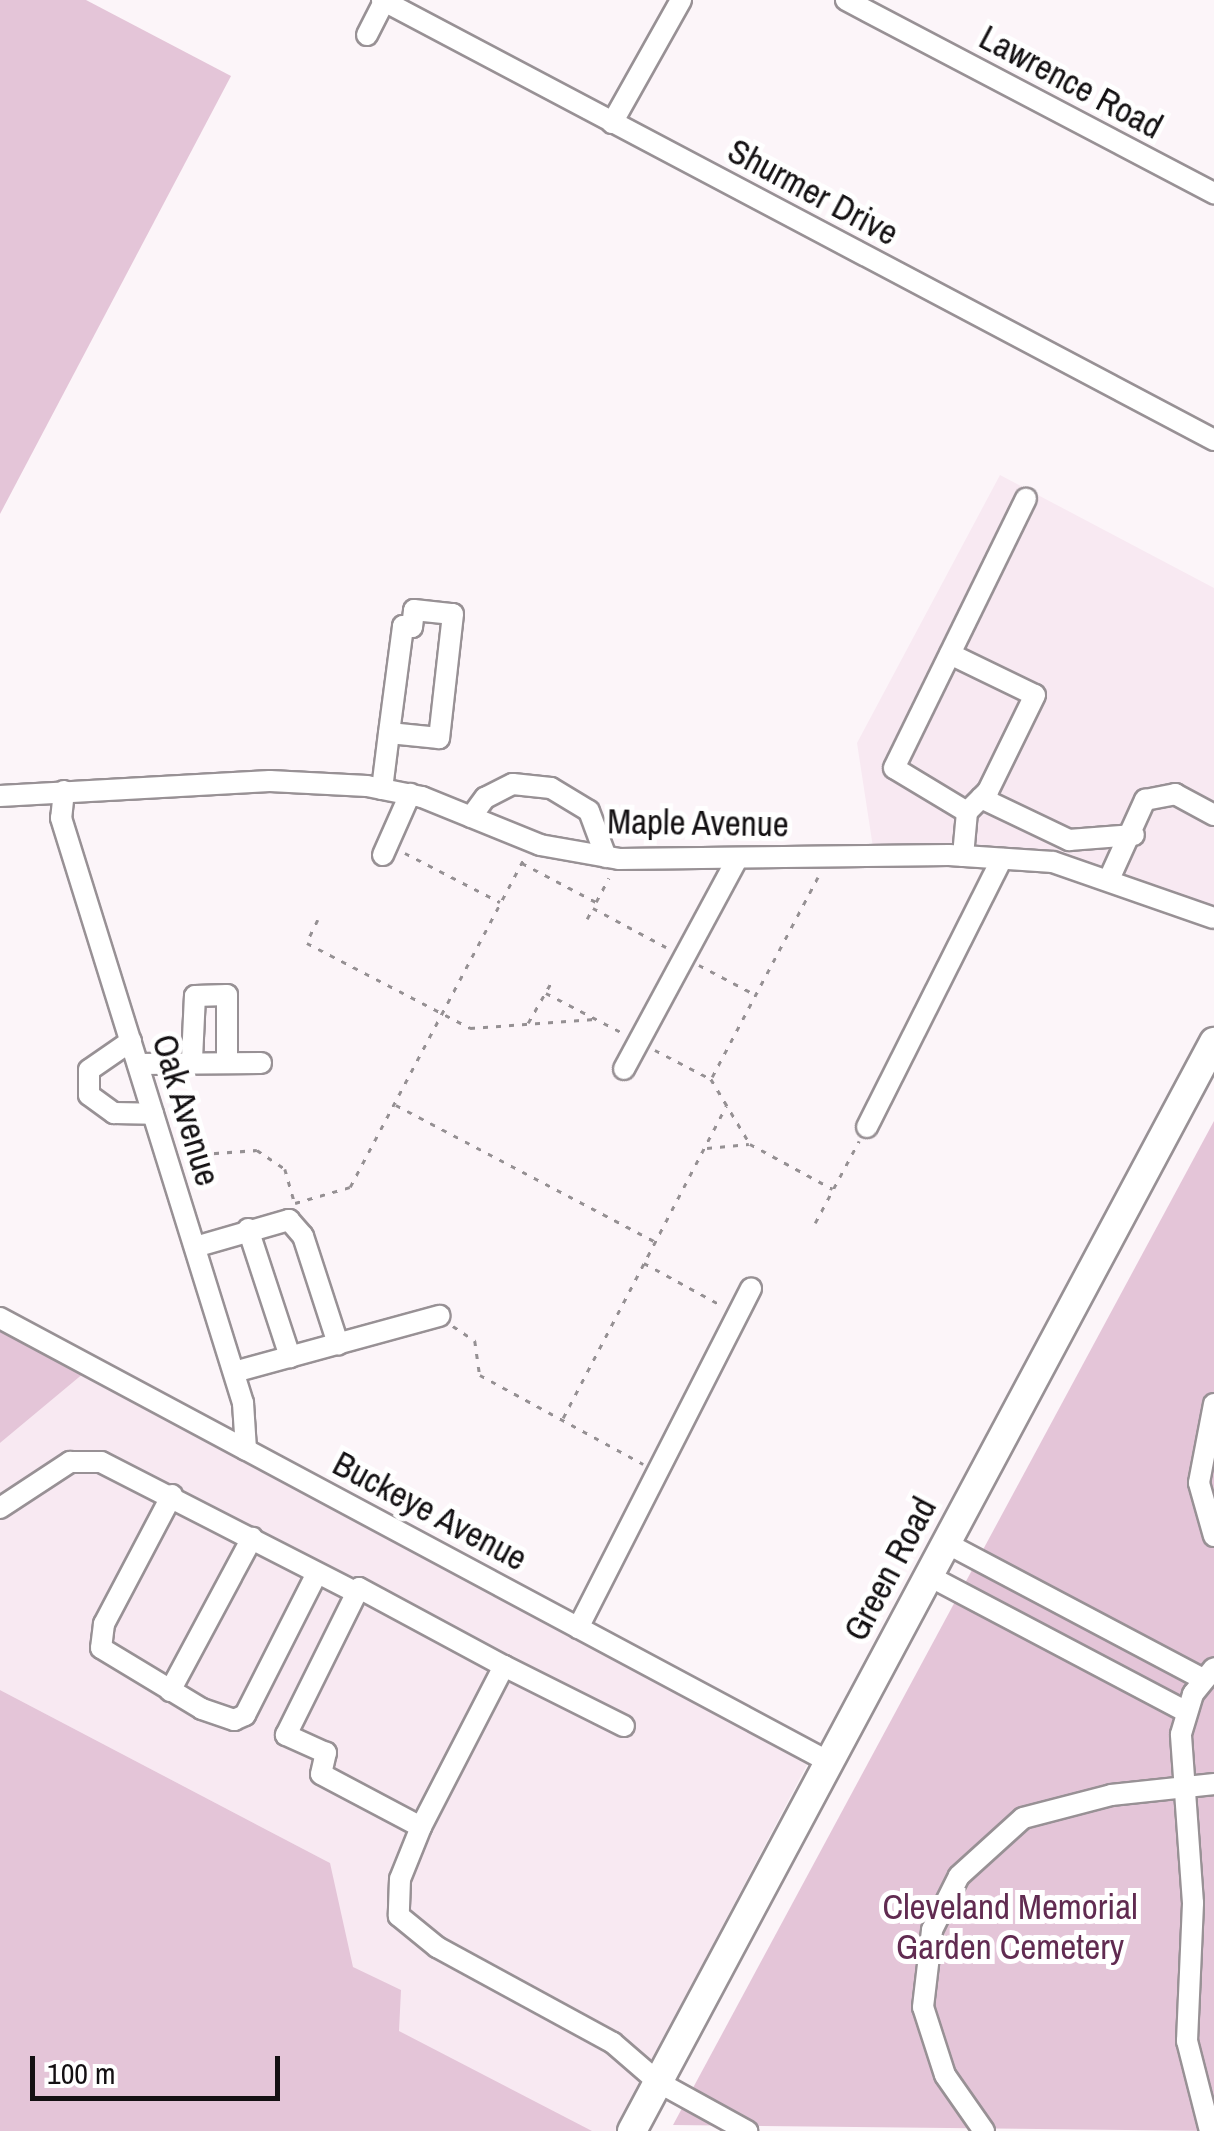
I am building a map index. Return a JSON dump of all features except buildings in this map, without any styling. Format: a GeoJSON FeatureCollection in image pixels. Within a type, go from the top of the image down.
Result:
{"type":"FeatureCollection","features":[{"type":"Feature","properties":{"kind":"main road","name":"Green Road"},"geometry":{"type":"LineString","coordinates":[[632,2131],[1214,1042]]}},
{"type":"Feature","properties":{"kind":"street"},"geometry":{"type":"LineString","coordinates":[[366,36],[384,0]]}},
{"type":"Feature","properties":{"kind":"street","name":"Shurmer Drive"},"geometry":{"type":"LineString","coordinates":[[384,0],[1214,440]]}},
{"type":"Feature","properties":{"kind":"street"},"geometry":{"type":"LineString","coordinates":[[612,123],[682,0]]}},
{"type":"Feature","properties":{"kind":"street","name":"Lawrence Road"},"geometry":{"type":"LineString","coordinates":[[846,0],[1214,193]]}},
{"type":"Feature","properties":{"kind":"street"},"geometry":{"type":"LineString","coordinates":[[1026,499],[894,768],[974,805],[1069,840],[1134,836]]}},
{"type":"Feature","properties":{"kind":"street"},"geometry":{"type":"LineString","coordinates":[[382,788],[389,734],[403,626],[412,628],[414,610],[452,614],[439,738],[389,734]]}},
{"type":"Feature","properties":{"kind":"street"},"geometry":{"type":"LineString","coordinates":[[950,654],[1035,695],[974,805],[963,856]]}},
{"type":"Feature","properties":{"kind":"street","name":"Maple Avenue"},"geometry":{"type":"LineString","coordinates":[[64,791],[270,781],[382,788],[410,794],[533,842],[612,858],[1002,859],[1110,877],[1214,918]]}},
{"type":"Feature","properties":{"kind":"street"},"geometry":{"type":"LineString","coordinates":[[471,817],[498,789],[551,788],[589,811],[612,858]]}},
{"type":"Feature","properties":{"kind":"street"},"geometry":{"type":"LineString","coordinates":[[0,796],[64,791]]}},
{"type":"Feature","properties":{"kind":"street","name":"Oak Avenue"},"geometry":{"type":"LineString","coordinates":[[64,791],[61,818],[234,1372],[246,1450]]}},
{"type":"Feature","properties":{"kind":"street"},"geometry":{"type":"LineString","coordinates":[[385,850],[410,794]]}},
{"type":"Feature","properties":{"kind":"street"},"geometry":{"type":"LineString","coordinates":[[1110,877],[1134,836],[1145,800],[1175,794],[1214,815]]}},
{"type":"Feature","properties":{"kind":"street"},"geometry":{"type":"LineString","coordinates":[[624,1069],[737,859]]}},
{"type":"Feature","properties":{"kind":"street"},"geometry":{"type":"LineString","coordinates":[[867,1127],[1002,859]]}},
{"type":"Feature","properties":{"kind":"street"},"geometry":{"type":"LineString","coordinates":[[192,1059],[195,996],[228,995],[228,1060]]}},
{"type":"Feature","properties":{"kind":"street"},"geometry":{"type":"LineString","coordinates":[[131,1041],[98,1058],[88,1095],[114,1113],[154,1114]]}},
{"type":"Feature","properties":{"kind":"street"},"geometry":{"type":"LineString","coordinates":[[138,1064],[192,1059],[261,1063]]}},
{"type":"Feature","properties":{"kind":"street"},"geometry":{"type":"LineString","coordinates":[[195,1247],[289,1220],[303,1236],[338,1344]]}},
{"type":"Feature","properties":{"kind":"street"},"geometry":{"type":"LineString","coordinates":[[248,1229],[290,1357]]}},
{"type":"Feature","properties":{"kind":"street"},"geometry":{"type":"LineString","coordinates":[[578,1628],[751,1289]]}},
{"type":"Feature","properties":{"kind":"street"},"geometry":{"type":"LineString","coordinates":[[234,1372],[440,1316]]}},
{"type":"Feature","properties":{"kind":"street","name":"Buckeye Avenue"},"geometry":{"type":"LineString","coordinates":[[0,1318],[828,1762]]}},
{"type":"Feature","properties":{"kind":"street"},"geometry":{"type":"LineString","coordinates":[[1214,1404],[1200,1483],[1214,1536]]}},
{"type":"Feature","properties":{"kind":"street"},"geometry":{"type":"LineString","coordinates":[[0,1508],[44,1474],[85,1458],[172,1495],[356,1594]]}},
{"type":"Feature","properties":{"kind":"street"},"geometry":{"type":"LineString","coordinates":[[172,1495],[99,1638],[108,1658],[217,1716],[245,1715],[318,1573]]}},
{"type":"Feature","properties":{"kind":"street"},"geometry":{"type":"LineString","coordinates":[[170,1691],[252,1538]]}},
{"type":"Feature","properties":{"kind":"street"},"geometry":{"type":"LineString","coordinates":[[946,1543],[1059,1603],[1209,1674],[1184,1711],[1182,1790],[1193,1903],[1188,2041],[1210,2131]]}},
{"type":"Feature","properties":{"kind":"street"},"geometry":{"type":"LineString","coordinates":[[929,1576],[1184,1711]]}},
{"type":"Feature","properties":{"kind":"street"},"geometry":{"type":"LineString","coordinates":[[421,1827],[321,1774],[326,1753],[286,1736],[359,1588],[624,1726]]}},
{"type":"Feature","properties":{"kind":"street"},"geometry":{"type":"LineString","coordinates":[[1043,1635],[1059,1603]]}},
{"type":"Feature","properties":{"kind":"street"},"geometry":{"type":"LineString","coordinates":[[504,1666],[421,1827],[400,1878],[399,1916],[438,1948],[638,2059],[658,2082],[746,2131]]}},
{"type":"Feature","properties":{"kind":"street"},"geometry":{"type":"LineString","coordinates":[[984,2131],[945,2075],[923,2006],[932,1930],[959,1876],[1023,1818],[1111,1795],[1214,1784]]}},
{"type":"Feature","properties":{"kind":"path"},"geometry":{"type":"LineString","coordinates":[[167,1157],[257,1150],[285,1170],[295,1202],[350,1187],[533,842]]}},
{"type":"Feature","properties":{"kind":"path"},"geometry":{"type":"LineString","coordinates":[[385,850],[501,903]]}},
{"type":"Feature","properties":{"kind":"path"},"geometry":{"type":"LineString","coordinates":[[829,856],[711,1078],[750,1144],[834,1189]]}},
{"type":"Feature","properties":{"kind":"path"},"geometry":{"type":"LineString","coordinates":[[587,918],[612,858]]}},
{"type":"Feature","properties":{"kind":"path"},"geometry":{"type":"LineString","coordinates":[[522,863],[596,902]]}},
{"type":"Feature","properties":{"kind":"path"},"geometry":{"type":"LineString","coordinates":[[318,920],[307,943],[470,1028],[596,1019]]}},
{"type":"Feature","properties":{"kind":"path"},"geometry":{"type":"LineString","coordinates":[[528,1024],[552,981]]}},
{"type":"Feature","properties":{"kind":"path"},"geometry":{"type":"LineString","coordinates":[[396,1104],[655,1242]]}},
{"type":"Feature","properties":{"kind":"path"},"geometry":{"type":"LineString","coordinates":[[562,1418],[727,1105]]}},
{"type":"Feature","properties":{"kind":"path"},"geometry":{"type":"LineString","coordinates":[[814,1224],[867,1127]]}},
{"type":"Feature","properties":{"kind":"path"},"geometry":{"type":"LineString","coordinates":[[707,1148],[750,1144]]}},
{"type":"Feature","properties":{"kind":"path"},"geometry":{"type":"LineString","coordinates":[[644,1264],[738,1314]]}},
{"type":"Feature","properties":{"kind":"path"},"geometry":{"type":"LineString","coordinates":[[440,1316],[475,1341],[480,1374],[657,1473]]}},
{"type":"Feature","properties":{"kind":"shaded area"},"geometry":{"type":"Polygon","coordinates":[[[1000,475],[1214,588],[1214,918],[1110,877],[874,854],[857,743],[1000,475]]]}},
{"type":"Feature","properties":{"kind":"shaded area"},"geometry":{"type":"Polygon","coordinates":[[[84,1373],[809,1761],[615,2131],[0,2131],[0,1828],[330,1863],[0,1690],[0,1443],[84,1373]]]}},
{"type":"Feature","properties":{"kind":"green space"},"geometry":{"type":"Polygon","coordinates":[[[0,0],[86,0],[231,76],[0,514],[0,0]]]}},
{"type":"Feature","properties":{"kind":"green space","name":"Cleveland Memorial Garden Cemetery"},"geometry":{"type":"Polygon","coordinates":[[[1214,1121],[1214,2131],[673,2125],[1214,1121]]]}},
{"type":"Feature","properties":{"kind":"green space"},"geometry":{"type":"Polygon","coordinates":[[[0,1328],[84,1373],[0,1443],[0,1328]]]}},
{"type":"Feature","properties":{"kind":"green space"},"geometry":{"type":"Polygon","coordinates":[[[0,1690],[330,1863],[353,1967],[401,1990],[399,2031],[592,2131],[0,2131],[0,1690]]]}}]}
